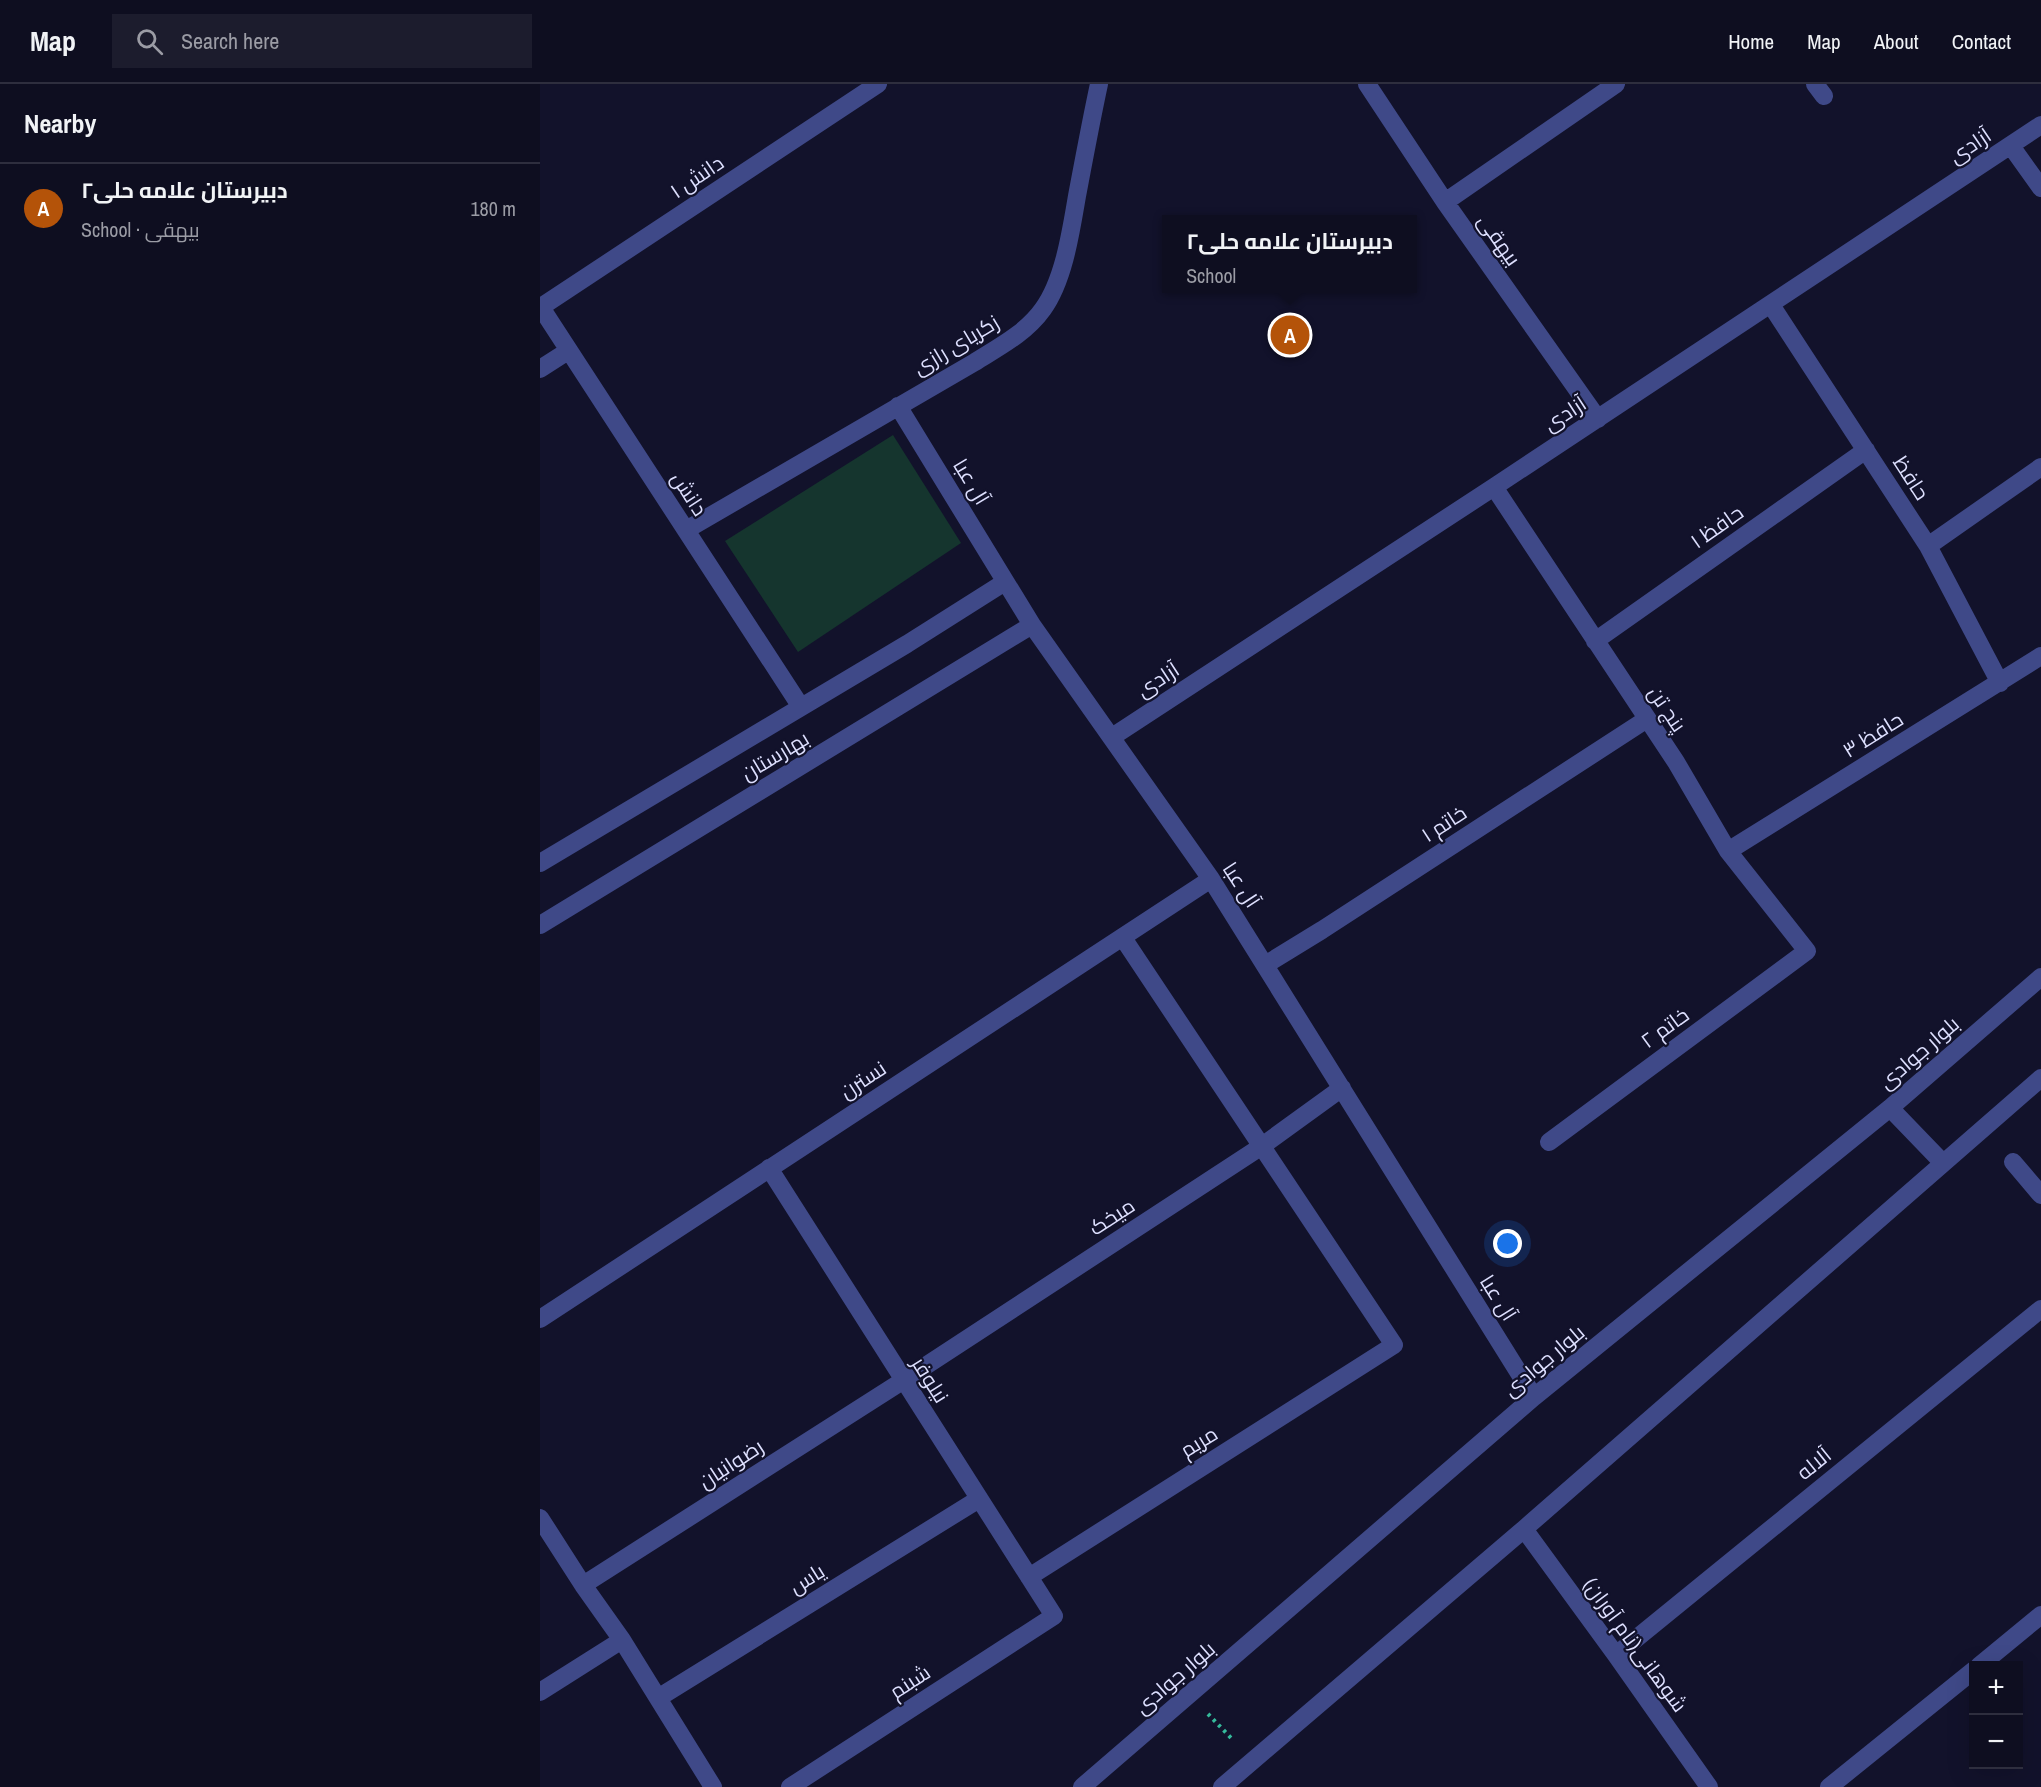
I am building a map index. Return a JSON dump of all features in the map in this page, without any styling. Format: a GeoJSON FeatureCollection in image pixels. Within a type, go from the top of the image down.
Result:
{"type":"FeatureCollection","features":[{"type":"Feature","properties":{"kind":"street","name":"دانش ۱"},"geometry":{"type":"LineString","coordinates":[[541,306],[878,84]]}},
{"type":"Feature","properties":{"kind":"street","name":"زکریای رازی"},"geometry":{"type":"LineString","coordinates":[[686,530],[1000,346],[1023,330],[1043,309],[1056,284],[1070,235],[1099,84]]}},
{"type":"Feature","properties":{"kind":"street","name":"بیهقی"},"geometry":{"type":"LineString","coordinates":[[1367,84],[1445,202],[1598,419]]}},
{"type":"Feature","properties":{"kind":"street"},"geometry":{"type":"LineString","coordinates":[[1445,202],[1616,84]]}},
{"type":"Feature","properties":{"kind":"street","name":"آزادی"},"geometry":{"type":"LineString","coordinates":[[1112,737],[1598,419],[2041,125]]}},
{"type":"Feature","properties":{"kind":"street"},"geometry":{"type":"LineString","coordinates":[[2011,146],[2041,188]]}},
{"type":"Feature","properties":{"kind":"street","name":"حافظ"},"geometry":{"type":"LineString","coordinates":[[1771,305],[1928,546],[2000,683]]}},
{"type":"Feature","properties":{"kind":"street","name":"دانش"},"geometry":{"type":"LineString","coordinates":[[541,306],[568,351],[801,707]]}},
{"type":"Feature","properties":{"kind":"street"},"geometry":{"type":"LineString","coordinates":[[540,369],[568,351]]}},
{"type":"Feature","properties":{"kind":"street","name":"آل عبا"},"geometry":{"type":"LineString","coordinates":[[898,406],[1032,625],[1211,879],[1534,1397]]}},
{"type":"Feature","properties":{"kind":"street","name":"حافظ ۱"},"geometry":{"type":"LineString","coordinates":[[1595,641],[1866,450]]}},
{"type":"Feature","properties":{"kind":"street"},"geometry":{"type":"LineString","coordinates":[[1928,546],[2041,467]]}},
{"type":"Feature","properties":{"kind":"street","name":"پنج تن"},"geometry":{"type":"LineString","coordinates":[[1494,487],[1676,762],[1728,851],[1807,951]]}},
{"type":"Feature","properties":{"kind":"street","name":"بهارستان"},"geometry":{"type":"LineString","coordinates":[[540,863],[1005,582]]}},
{"type":"Feature","properties":{"kind":"street","name":"بهارستان"},"geometry":{"type":"LineString","coordinates":[[540,925],[1032,625]]}},
{"type":"Feature","properties":{"kind":"street","name":"حافظ ۳"},"geometry":{"type":"LineString","coordinates":[[1728,851],[2041,656]]}},
{"type":"Feature","properties":{"kind":"street","name":"خاتم ۱"},"geometry":{"type":"LineString","coordinates":[[1265,965],[1647,719]]}},
{"type":"Feature","properties":{"kind":"street","name":"نسترن"},"geometry":{"type":"LineString","coordinates":[[540,1318],[1211,879]]}},
{"type":"Feature","properties":{"kind":"street"},"geometry":{"type":"LineString","coordinates":[[1123,938],[1262,1146]]}},
{"type":"Feature","properties":{"kind":"street","name":"خاتم ۲"},"geometry":{"type":"LineString","coordinates":[[1549,1142],[1807,951]]}},
{"type":"Feature","properties":{"kind":"street","name":"بلوار جوادی"},"geometry":{"type":"LineString","coordinates":[[1082,1787],[1534,1397],[1890,1108],[2041,977]]}},
{"type":"Feature","properties":{"kind":"street"},"geometry":{"type":"LineString","coordinates":[[1222,1787],[1524,1529],[2041,1078]]}},
{"type":"Feature","properties":{"kind":"street","name":"میخک"},"geometry":{"type":"LineString","coordinates":[[904,1380],[1262,1146],[1342,1088]]}},
{"type":"Feature","properties":{"kind":"street"},"geometry":{"type":"LineString","coordinates":[[1890,1108],[1943,1163]]}},
{"type":"Feature","properties":{"kind":"street","name":"مریم"},"geometry":{"type":"LineString","coordinates":[[1029,1577],[1394,1345],[1262,1146]]}},
{"type":"Feature","properties":{"kind":"street"},"geometry":{"type":"LineString","coordinates":[[2013,1162],[2041,1195]]}},
{"type":"Feature","properties":{"kind":"street","name":"نیلوفر"},"geometry":{"type":"LineString","coordinates":[[769,1168],[1054,1616]]}},
{"type":"Feature","properties":{"kind":"street","name":"آلاله"},"geometry":{"type":"LineString","coordinates":[[1616,1655],[2041,1309]]}},
{"type":"Feature","properties":{"kind":"street","name":"رضوانیان"},"geometry":{"type":"LineString","coordinates":[[583,1585],[904,1380]]}},
{"type":"Feature","properties":{"kind":"street","name":"یاس"},"geometry":{"type":"LineString","coordinates":[[658,1698],[979,1499]]}},
{"type":"Feature","properties":{"kind":"street"},"geometry":{"type":"LineString","coordinates":[[540,1518],[622,1640],[713,1787]]}},
{"type":"Feature","properties":{"kind":"street","name":"شوهانی(نام آوران)"},"geometry":{"type":"LineString","coordinates":[[1524,1529],[1708,1787]]}},
{"type":"Feature","properties":{"kind":"street"},"geometry":{"type":"LineString","coordinates":[[1984,1661],[2041,1615]]}},
{"type":"Feature","properties":{"kind":"street","name":"شبنم"},"geometry":{"type":"LineString","coordinates":[[790,1787],[1054,1616]]}},
{"type":"Feature","properties":{"kind":"street"},"geometry":{"type":"LineString","coordinates":[[540,1692],[622,1640]]}},
{"type":"Feature","properties":{"kind":"street"},"geometry":{"type":"LineString","coordinates":[[1829,1787],[1969,1674]]}},
{"type":"Feature","properties":{"kind":"path"},"geometry":{"type":"LineString","coordinates":[[1189,1695],[1253,1761]]}},
{"type":"Feature","properties":{"kind":"green space"},"geometry":{"type":"Polygon","coordinates":[[[893,435],[961,543],[798,652],[725,541],[893,435]]]}},
{"type":"Feature","properties":{"kind":"place","name":"دبیرستان علامه حلی۲"},"geometry":{"type":"Point","coordinates":[1290,335]}}]}
